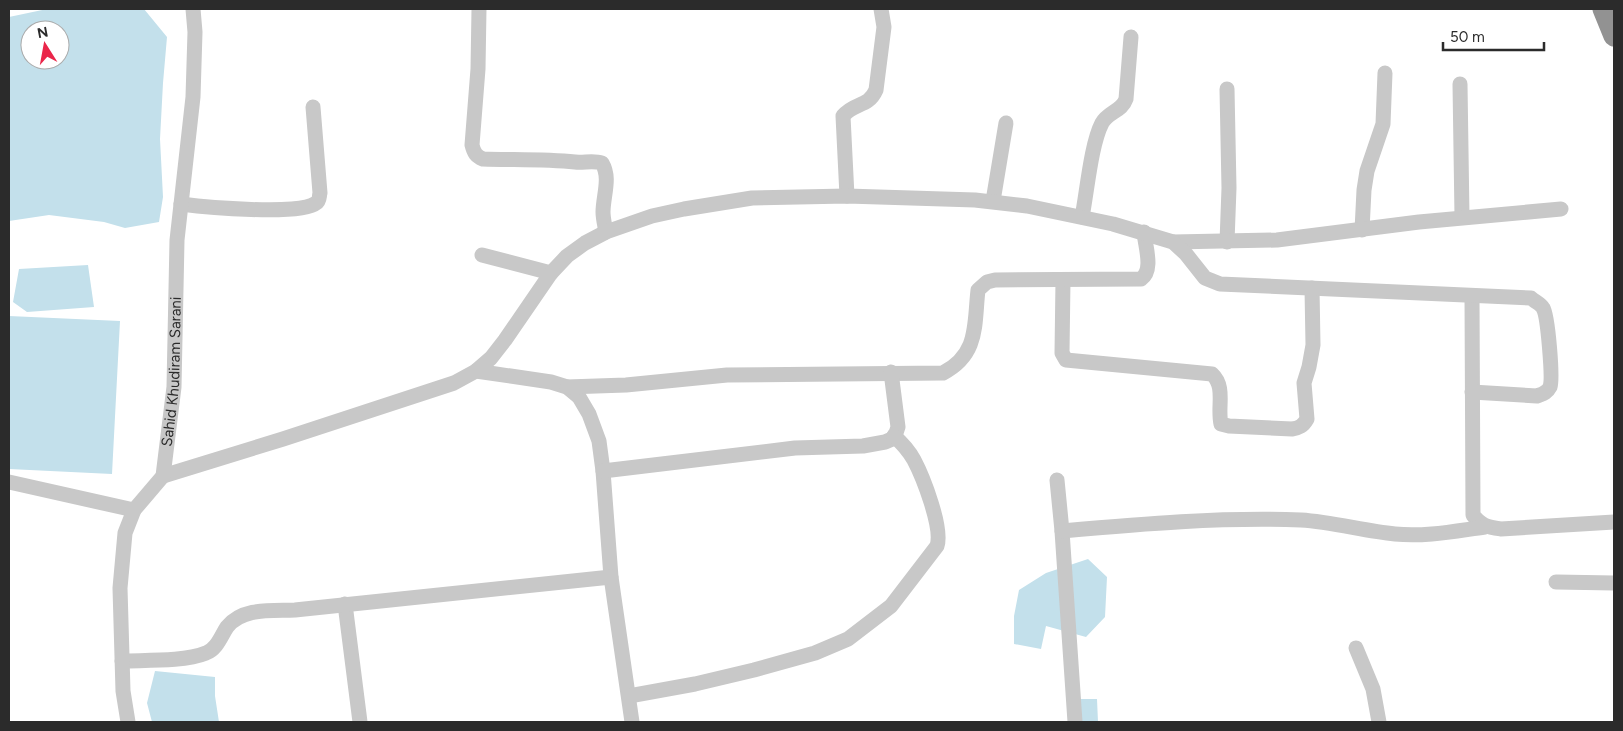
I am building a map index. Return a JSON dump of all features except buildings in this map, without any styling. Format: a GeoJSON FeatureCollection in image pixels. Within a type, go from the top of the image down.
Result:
{"type":"FeatureCollection","features":[{"type":"Feature","properties":{"kind":"highway"},"geometry":{"type":"LineString","coordinates":[[1603,9],[1614,36]]}},
{"type":"Feature","properties":{"kind":"street","name":"Sahid Khudiram Sarani"},"geometry":{"type":"LineString","coordinates":[[162,476],[174,387],[177,240],[193,97],[195,32],[193,9]]}},
{"type":"Feature","properties":{"kind":"street"},"geometry":{"type":"LineString","coordinates":[[479,9],[478,69],[472,145],[474,152],[483,159],[595,161],[602,163],[606,170],[603,213],[606,232]]}},
{"type":"Feature","properties":{"kind":"street"},"geometry":{"type":"LineString","coordinates":[[847,196],[843,116],[848,110],[868,103],[873,98],[876,90],[884,27],[881,9]]}},
{"type":"Feature","properties":{"kind":"street"},"geometry":{"type":"LineString","coordinates":[[1082,217],[1094,148],[1101,124],[1106,116],[1121,107],[1126,99],[1131,37]]}},
{"type":"Feature","properties":{"kind":"street"},"geometry":{"type":"LineString","coordinates":[[1362,230],[1367,171],[1383,124],[1385,73]]}},
{"type":"Feature","properties":{"kind":"street"},"geometry":{"type":"LineString","coordinates":[[1460,84],[1462,217]]}},
{"type":"Feature","properties":{"kind":"street"},"geometry":{"type":"LineString","coordinates":[[1227,89],[1230,188],[1227,242]]}},
{"type":"Feature","properties":{"kind":"street"},"geometry":{"type":"LineString","coordinates":[[181,204],[208,207],[295,210],[316,204],[320,193],[313,107]]}},
{"type":"Feature","properties":{"kind":"street"},"geometry":{"type":"LineString","coordinates":[[993,201],[1006,123]]}},
{"type":"Feature","properties":{"kind":"street"},"geometry":{"type":"LineString","coordinates":[[128,722],[123,691],[120,588],[125,532],[134,510],[162,476],[431,392],[454,383],[476,371],[491,358],[550,273],[567,256],[585,243],[606,232],[652,216],[752,198],[847,196],[993,201],[1082,217],[1144,232],[1173,242],[1277,240],[1462,217],[1561,209]]}},
{"type":"Feature","properties":{"kind":"street"},"geometry":{"type":"LineString","coordinates":[[476,371],[551,382],[567,387],[626,385],[727,375],[943,373],[956,366],[965,356],[972,340],[978,290],[987,282],[995,280],[1141,279],[1145,276],[1148,269],[1144,232]]}},
{"type":"Feature","properties":{"kind":"street"},"geometry":{"type":"LineString","coordinates":[[1173,242],[1186,254],[1205,278],[1220,284],[1531,298],[1543,307],[1547,322],[1550,388],[1546,393],[1537,396],[1472,392]]}},
{"type":"Feature","properties":{"kind":"street"},"geometry":{"type":"LineString","coordinates":[[482,255],[550,273]]}},
{"type":"Feature","properties":{"kind":"street"},"geometry":{"type":"LineString","coordinates":[[1062,280],[1062,353],[1066,360],[1212,374],[1217,379],[1220,387],[1221,424],[1292,429],[1300,428],[1306,419],[1304,383],[1313,345],[1312,288]]}},
{"type":"Feature","properties":{"kind":"street"},"geometry":{"type":"LineString","coordinates":[[1472,296],[1472,505],[1473,515],[1485,527]]}},
{"type":"Feature","properties":{"kind":"street"},"geometry":{"type":"LineString","coordinates":[[603,471],[795,448],[863,446],[885,442],[892,439],[898,427],[891,372]]}},
{"type":"Feature","properties":{"kind":"street"},"geometry":{"type":"LineString","coordinates":[[567,387],[579,397],[590,414],[599,441],[611,577],[632,722]]}},
{"type":"Feature","properties":{"kind":"street"},"geometry":{"type":"LineString","coordinates":[[629,696],[695,684],[815,653],[848,639],[891,606],[939,540],[936,520],[914,461],[906,447],[894,436]]}},
{"type":"Feature","properties":{"kind":"street"},"geometry":{"type":"LineString","coordinates":[[1057,480],[1075,722]]}},
{"type":"Feature","properties":{"kind":"street"},"geometry":{"type":"LineString","coordinates":[[9,482],[134,510]]}},
{"type":"Feature","properties":{"kind":"street"},"geometry":{"type":"LineString","coordinates":[[1062,531],[1155,522],[1302,520],[1395,534],[1423,535],[1485,527],[1515,529],[1614,522]]}},
{"type":"Feature","properties":{"kind":"street"},"geometry":{"type":"LineString","coordinates":[[122,661],[193,657],[208,653],[215,646],[227,627],[236,619],[256,612],[611,577]]}},
{"type":"Feature","properties":{"kind":"street"},"geometry":{"type":"LineString","coordinates":[[1556,582],[1614,583]]}},
{"type":"Feature","properties":{"kind":"street"},"geometry":{"type":"LineString","coordinates":[[345,604],[360,722]]}},
{"type":"Feature","properties":{"kind":"street"},"geometry":{"type":"LineString","coordinates":[[1356,648],[1373,690],[1378,722]]}},
{"type":"Feature","properties":{"kind":"water"},"geometry":{"type":"Polygon","coordinates":[[[47,9],[144,9],[167,37],[160,139],[163,197],[159,222],[125,228],[104,222],[49,215],[9,221],[9,17],[47,9]]]}},
{"type":"Feature","properties":{"kind":"water"},"geometry":{"type":"Polygon","coordinates":[[[88,265],[94,307],[27,312],[13,302],[19,269],[88,265]]]}},
{"type":"Feature","properties":{"kind":"water"},"geometry":{"type":"Polygon","coordinates":[[[9,316],[120,321],[112,474],[9,469],[9,316]]]}},
{"type":"Feature","properties":{"kind":"water"},"geometry":{"type":"Polygon","coordinates":[[[1088,559],[1107,577],[1105,617],[1086,637],[1046,626],[1041,649],[1014,644],[1014,616],[1019,590],[1046,573],[1088,559]]]}},
{"type":"Feature","properties":{"kind":"water"},"geometry":{"type":"Polygon","coordinates":[[[155,671],[215,677],[215,696],[219,722],[152,722],[147,703],[155,671]]]}},
{"type":"Feature","properties":{"kind":"water"},"geometry":{"type":"Polygon","coordinates":[[[1078,699],[1097,699],[1098,722],[1072,722],[1078,699]]]}}]}
